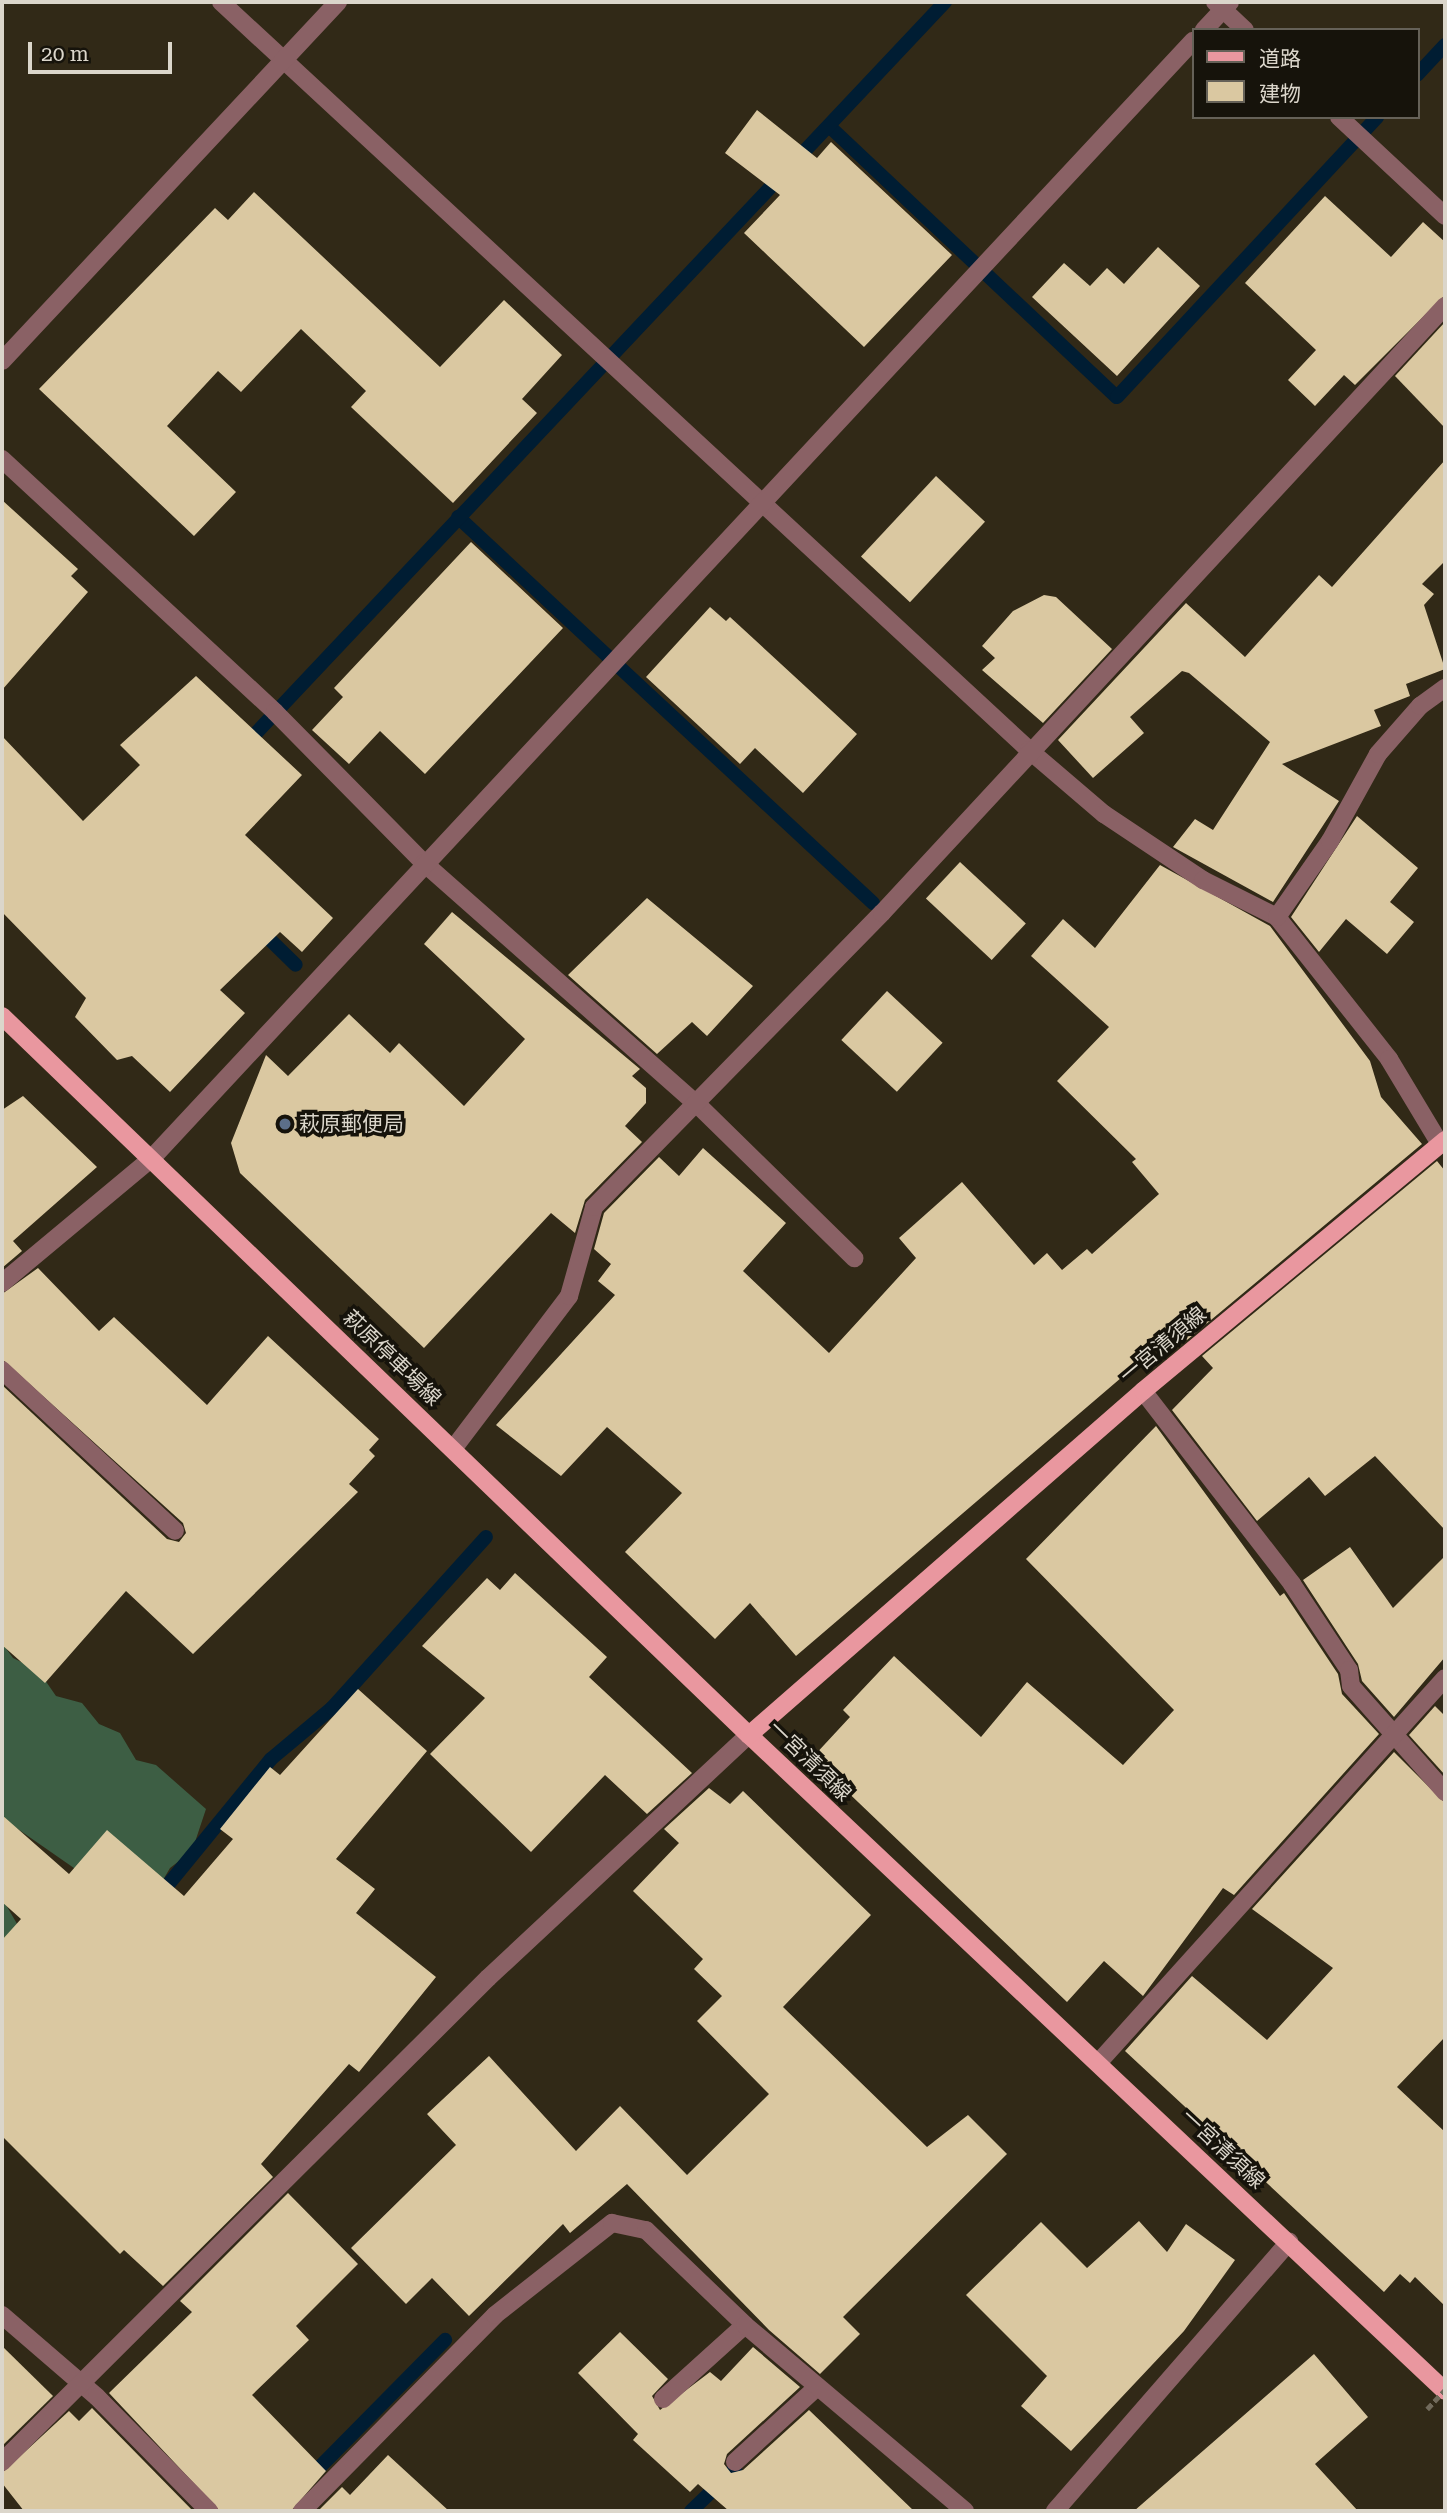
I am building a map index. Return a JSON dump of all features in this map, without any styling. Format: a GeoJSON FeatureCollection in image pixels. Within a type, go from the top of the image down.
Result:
{"type":"FeatureCollection","features":[{"type":"Feature","properties":{"kind":"main road","name":"萩原停車場線"},"geometry":{"type":"LineString","coordinates":[[2,1016],[749,1735]]}},
{"type":"Feature","properties":{"kind":"main road","name":"一宮清須線"},"geometry":{"type":"LineString","coordinates":[[1443,1142],[1143,1391],[749,1735],[1445,2390]]}},
{"type":"Feature","properties":{"kind":"street"},"geometry":{"type":"LineString","coordinates":[[221,2],[1029,750],[1115,821],[1203,880],[1277,917],[1389,1059],[1443,1142]]}},
{"type":"Feature","properties":{"kind":"street"},"geometry":{"type":"LineString","coordinates":[[2,361],[338,2]]}},
{"type":"Feature","properties":{"kind":"street"},"geometry":{"type":"LineString","coordinates":[[1205,28],[1223,4],[1243,28]]}},
{"type":"Feature","properties":{"kind":"street"},"geometry":{"type":"LineString","coordinates":[[2,1283],[152,1158],[424,863],[1192,42]]}},
{"type":"Feature","properties":{"kind":"street"},"geometry":{"type":"LineString","coordinates":[[1342,120],[1445,216]]}},
{"type":"Feature","properties":{"kind":"street"},"geometry":{"type":"LineString","coordinates":[[453,1449],[569,1296],[594,1207],[698,1105],[1445,306]]}},
{"type":"Feature","properties":{"kind":"street"},"geometry":{"type":"LineString","coordinates":[[2,458],[275,712],[424,863],[698,1105],[854,1258]]}},
{"type":"Feature","properties":{"kind":"street"},"geometry":{"type":"LineString","coordinates":[[1277,917],[1330,841],[1378,754],[1420,706],[1445,688]]}},
{"type":"Feature","properties":{"kind":"street"},"geometry":{"type":"LineString","coordinates":[[2,1370],[176,1531]]}},
{"type":"Feature","properties":{"kind":"street"},"geometry":{"type":"LineString","coordinates":[[1143,1391],[1292,1584],[1349,1670],[1351,1686],[1445,1792]]}},
{"type":"Feature","properties":{"kind":"street"},"geometry":{"type":"LineString","coordinates":[[1098,2063],[1445,1678]]}},
{"type":"Feature","properties":{"kind":"street"},"geometry":{"type":"LineString","coordinates":[[2,2462],[488,1978],[749,1735]]}},
{"type":"Feature","properties":{"kind":"street"},"geometry":{"type":"LineString","coordinates":[[302,2511],[495,2315],[612,2223],[646,2230],[744,2325],[965,2511]]}},
{"type":"Feature","properties":{"kind":"street"},"geometry":{"type":"LineString","coordinates":[[1055,2511],[1289,2242]]}},
{"type":"Feature","properties":{"kind":"street"},"geometry":{"type":"LineString","coordinates":[[2,2315],[79,2384],[209,2511]]}},
{"type":"Feature","properties":{"kind":"street"},"geometry":{"type":"LineString","coordinates":[[663,2399],[744,2325]]}},
{"type":"Feature","properties":{"kind":"street"},"geometry":{"type":"LineString","coordinates":[[736,2462],[816,2388]]}},
{"type":"Feature","properties":{"kind":"path"},"geometry":{"type":"LineString","coordinates":[[1427,2409],[1445,2390]]}},
{"type":"Feature","properties":{"kind":"green space"},"geometry":{"type":"Polygon","coordinates":[[[2,1643],[13,1658],[38,1670],[56,1696],[82,1703],[99,1724],[120,1733],[136,1760],[156,1765],[206,1809],[192,1851],[170,1868],[156,1892],[84,1875],[2,1818],[2,1643]]]}},
{"type":"Feature","properties":{"kind":"green space"},"geometry":{"type":"Polygon","coordinates":[[[2,1898],[20,1929],[2,1944],[2,1898]]]}},
{"type":"Feature","properties":{"kind":"building"},"geometry":{"type":"Polygon","coordinates":[[[757,110],[817,158],[831,142],[952,255],[864,347],[744,233],[780,195],[725,153],[757,110]]]}},
{"type":"Feature","properties":{"kind":"building"},"geometry":{"type":"Polygon","coordinates":[[[254,192],[440,367],[504,300],[562,355],[522,399],[537,413],[453,503],[351,407],[366,391],[301,329],[241,392],[218,371],[167,426],[236,492],[194,536],[39,389],[215,208],[228,220],[254,192]]]}},
{"type":"Feature","properties":{"kind":"building"},"geometry":{"type":"Polygon","coordinates":[[[1325,196],[1391,257],[1423,222],[1445,242],[1445,295],[1355,385],[1344,375],[1315,406],[1288,380],[1316,350],[1245,283],[1325,196]]]}},
{"type":"Feature","properties":{"kind":"building"},"geometry":{"type":"Polygon","coordinates":[[[1158,247],[1200,286],[1117,376],[1032,297],[1064,263],[1090,286],[1107,268],[1124,284],[1158,247]]]}},
{"type":"Feature","properties":{"kind":"building"},"geometry":{"type":"Polygon","coordinates":[[[1445,322],[1445,428],[1395,376],[1445,322]]]}},
{"type":"Feature","properties":{"kind":"building"},"geometry":{"type":"Polygon","coordinates":[[[1445,460],[1445,561],[1422,584],[1434,594],[1424,605],[1445,669],[1406,684],[1410,696],[1374,710],[1381,726],[1282,764],[1339,801],[1273,902],[1173,847],[1195,819],[1213,830],[1270,742],[1189,673],[1182,671],[1130,717],[1144,733],[1093,778],[1058,740],[1186,603],[1245,657],[1319,575],[1332,587],[1445,460]]]}},
{"type":"Feature","properties":{"kind":"building"},"geometry":{"type":"Polygon","coordinates":[[[936,476],[985,522],[910,602],[861,556],[936,476]]]}},
{"type":"Feature","properties":{"kind":"building"},"geometry":{"type":"Polygon","coordinates":[[[2,500],[78,569],[71,576],[88,592],[2,690],[2,500]]]}},
{"type":"Feature","properties":{"kind":"building"},"geometry":{"type":"Polygon","coordinates":[[[471,542],[563,628],[425,774],[380,731],[349,764],[312,730],[343,697],[334,688],[471,542]]]}},
{"type":"Feature","properties":{"kind":"building"},"geometry":{"type":"Polygon","coordinates":[[[1044,595],[1056,597],[1112,649],[1043,723],[982,670],[995,658],[982,646],[1013,611],[1044,595]]]}},
{"type":"Feature","properties":{"kind":"building"},"geometry":{"type":"Polygon","coordinates":[[[710,607],[726,621],[730,617],[857,734],[803,793],[755,748],[740,764],[646,677],[710,607]]]}},
{"type":"Feature","properties":{"kind":"building"},"geometry":{"type":"Polygon","coordinates":[[[196,676],[302,775],[245,835],[333,918],[302,952],[280,932],[220,990],[245,1013],[170,1092],[132,1056],[117,1060],[75,1017],[86,998],[2,912],[2,736],[83,821],[140,765],[120,745],[196,676]]]}},
{"type":"Feature","properties":{"kind":"building"},"geometry":{"type":"Polygon","coordinates":[[[1357,816],[1418,868],[1390,902],[1414,922],[1387,954],[1346,919],[1319,952],[1291,917],[1357,816]]]}},
{"type":"Feature","properties":{"kind":"building"},"geometry":{"type":"Polygon","coordinates":[[[960,862],[1026,923],[992,960],[926,899],[960,862]]]}},
{"type":"Feature","properties":{"kind":"building"},"geometry":{"type":"Polygon","coordinates":[[[1160,865],[1270,926],[1370,1061],[1381,1097],[1422,1144],[1187,1340],[1177,1330],[796,1656],[750,1603],[715,1639],[625,1552],[682,1493],[607,1427],[561,1476],[496,1425],[615,1295],[598,1281],[611,1264],[594,1249],[604,1213],[659,1157],[679,1176],[703,1148],[786,1223],[743,1271],[829,1353],[916,1258],[899,1238],[962,1182],[1034,1265],[1047,1253],[1062,1270],[1087,1249],[1092,1254],[1159,1194],[1132,1162],[1136,1159],[1057,1081],[1109,1027],[1031,956],[1063,919],[1095,948],[1160,865]]]}},
{"type":"Feature","properties":{"kind":"building"},"geometry":{"type":"Polygon","coordinates":[[[647,898],[753,986],[707,1036],[692,1022],[657,1054],[568,975],[647,898]]]}},
{"type":"Feature","properties":{"kind":"building"},"geometry":{"type":"Polygon","coordinates":[[[452,912],[640,1069],[632,1076],[646,1088],[646,1103],[625,1126],[642,1142],[585,1200],[575,1233],[551,1213],[424,1348],[240,1173],[231,1143],[266,1055],[288,1076],[349,1014],[390,1053],[399,1043],[464,1106],[525,1039],[424,944],[452,912]]]}},
{"type":"Feature","properties":{"kind":"building"},"geometry":{"type":"Polygon","coordinates":[[[887,991],[943,1043],[897,1092],[841,1040],[887,991]]]}},
{"type":"Feature","properties":{"kind":"building"},"geometry":{"type":"Polygon","coordinates":[[[23,1096],[97,1167],[13,1241],[22,1251],[2,1268],[2,1110],[23,1096]]]}},
{"type":"Feature","properties":{"kind":"building"},"geometry":{"type":"Polygon","coordinates":[[[1437,1161],[1445,1171],[1445,1530],[1375,1456],[1325,1496],[1309,1477],[1257,1521],[1172,1410],[1213,1368],[1202,1356],[1437,1161]]]}},
{"type":"Feature","properties":{"kind":"building"},"geometry":{"type":"Polygon","coordinates":[[[38,1268],[99,1331],[114,1317],[207,1405],[268,1336],[379,1439],[369,1450],[375,1456],[349,1484],[358,1492],[193,1654],[126,1591],[45,1683],[2,1645],[2,1385],[167,1539],[179,1542],[186,1533],[183,1523],[2,1359],[2,1294],[38,1268]]]}},
{"type":"Feature","properties":{"kind":"building"},"geometry":{"type":"Polygon","coordinates":[[[1156,1426],[1280,1596],[1284,1593],[1338,1674],[1342,1694],[1379,1734],[1234,1895],[1223,1888],[1143,1996],[1104,1961],[1067,2002],[812,1758],[850,1717],[843,1710],[894,1656],[981,1737],[1027,1682],[1123,1765],[1174,1710],[1026,1559],[1156,1426]]]}},
{"type":"Feature","properties":{"kind":"building"},"geometry":{"type":"Polygon","coordinates":[[[1350,1547],[1393,1608],[1445,1556],[1445,1657],[1394,1717],[1362,1681],[1358,1664],[1303,1580],[1350,1547]]]}},
{"type":"Feature","properties":{"kind":"building"},"geometry":{"type":"Polygon","coordinates":[[[515,1573],[607,1657],[589,1677],[692,1773],[647,1814],[605,1775],[531,1852],[430,1754],[485,1698],[422,1646],[487,1578],[500,1590],[515,1573]]]}},
{"type":"Feature","properties":{"kind":"building"},"geometry":{"type":"Polygon","coordinates":[[[358,1689],[427,1751],[336,1859],[375,1889],[356,1913],[436,1977],[359,2072],[349,2064],[261,2164],[273,2177],[163,2286],[124,2250],[120,2254],[2,2136],[2,1940],[21,1919],[2,1902],[2,1815],[69,1874],[107,1830],[184,1896],[233,1839],[220,1829],[270,1767],[280,1775],[358,1689]]]}},
{"type":"Feature","properties":{"kind":"building"},"geometry":{"type":"Polygon","coordinates":[[[1435,1706],[1445,1716],[1445,1775],[1409,1735],[1435,1706]]]}},
{"type":"Feature","properties":{"kind":"building"},"geometry":{"type":"Polygon","coordinates":[[[1394,1752],[1445,1803],[1445,2037],[1397,2087],[1445,2132],[1445,2306],[1415,2277],[1410,2283],[1400,2274],[1384,2292],[1125,2051],[1192,1976],[1267,2040],[1333,1968],[1252,1909],[1394,1752]]]}},
{"type":"Feature","properties":{"kind":"building"},"geometry":{"type":"Polygon","coordinates":[[[709,1788],[730,1804],[743,1791],[871,1915],[783,2007],[927,2147],[968,2115],[1007,2154],[843,2317],[860,2334],[820,2374],[769,2330],[627,2184],[570,2233],[563,2224],[469,2316],[432,2278],[406,2304],[351,2248],[456,2145],[427,2114],[489,2056],[576,2151],[620,2106],[687,2175],[769,2094],[697,2021],[722,1996],[694,1969],[703,1959],[633,1891],[679,1843],[664,1829],[709,1788]]]}},
{"type":"Feature","properties":{"kind":"building"},"geometry":{"type":"Polygon","coordinates":[[[288,2193],[358,2264],[296,2326],[309,2340],[252,2395],[326,2471],[291,2511],[220,2511],[109,2393],[192,2312],[180,2301],[288,2193]]]}},
{"type":"Feature","properties":{"kind":"building"},"geometry":{"type":"Polygon","coordinates":[[[1139,2221],[1167,2252],[1186,2224],[1235,2260],[1184,2331],[1071,2451],[1021,2406],[1047,2376],[966,2295],[1041,2222],[1087,2268],[1139,2221]]]}},
{"type":"Feature","properties":{"kind":"building"},"geometry":{"type":"Polygon","coordinates":[[[620,2332],[668,2379],[652,2396],[660,2410],[710,2372],[721,2381],[753,2347],[800,2387],[727,2454],[724,2464],[731,2473],[743,2470],[809,2410],[914,2511],[729,2511],[698,2484],[690,2492],[633,2440],[638,2434],[578,2373],[620,2332]]]}},
{"type":"Feature","properties":{"kind":"building"},"geometry":{"type":"Polygon","coordinates":[[[2,2346],[53,2396],[2,2446],[2,2346]]]}},
{"type":"Feature","properties":{"kind":"building"},"geometry":{"type":"Polygon","coordinates":[[[1314,2354],[1368,2417],[1315,2464],[1358,2511],[1134,2511],[1314,2354]]]}},
{"type":"Feature","properties":{"kind":"building"},"geometry":{"type":"Polygon","coordinates":[[[92,2408],[193,2511],[24,2511],[2,2483],[2,2473],[69,2411],[79,2421],[92,2408]]]}},
{"type":"Feature","properties":{"kind":"building"},"geometry":{"type":"Polygon","coordinates":[[[388,2455],[449,2511],[318,2511],[342,2487],[350,2495],[388,2455]]]}},
{"type":"Feature","properties":{"kind":"waterway"},"geometry":{"type":"LineString","coordinates":[[243,747],[945,2]]}},
{"type":"Feature","properties":{"kind":"waterway"},"geometry":{"type":"LineString","coordinates":[[1419,73],[1445,45]]}},
{"type":"Feature","properties":{"kind":"waterway"},"geometry":{"type":"LineString","coordinates":[[829,126],[1117,397],[1375,119]]}},
{"type":"Feature","properties":{"kind":"waterway"},"geometry":{"type":"LineString","coordinates":[[458,517],[873,903]]}},
{"type":"Feature","properties":{"kind":"waterway"},"geometry":{"type":"LineString","coordinates":[[257,927],[296,965]]}},
{"type":"Feature","properties":{"kind":"waterway"},"geometry":{"type":"LineString","coordinates":[[158,1897],[271,1759],[332,1708],[486,1537]]}},
{"type":"Feature","properties":{"kind":"waterway"},"geometry":{"type":"LineString","coordinates":[[309,2478],[445,2340]]}},
{"type":"Feature","properties":{"kind":"waterway"},"geometry":{"type":"LineString","coordinates":[[691,2511],[735,2469]]}},
{"type":"Feature","properties":{"kind":"place","name":"萩原郵便局"},"geometry":{"type":"Point","coordinates":[285,1124]}}]}
